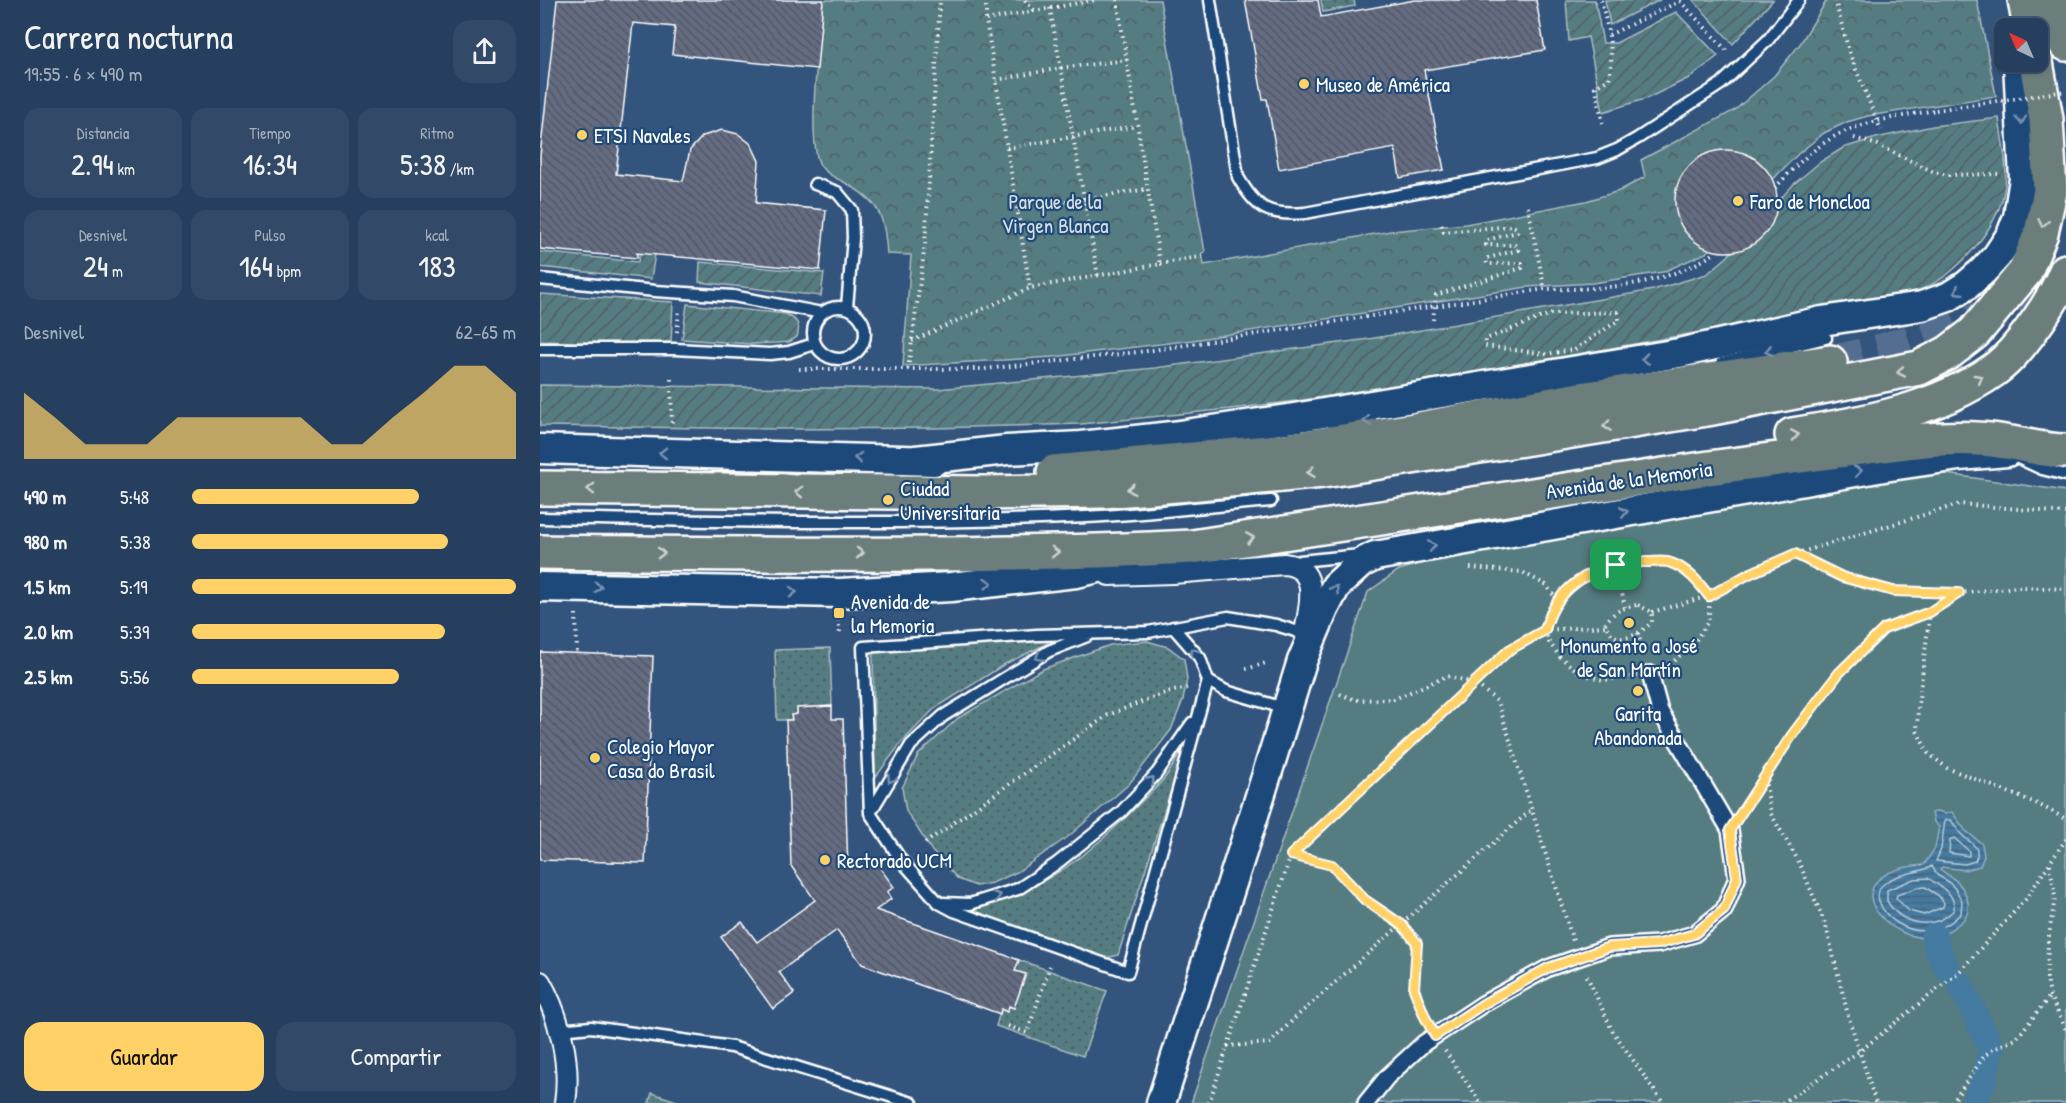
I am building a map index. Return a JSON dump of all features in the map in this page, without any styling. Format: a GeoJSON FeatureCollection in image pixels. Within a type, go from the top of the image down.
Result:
{"type":"FeatureCollection","features":[{"type":"Feature","properties":{"kind":"highway"},"geometry":{"type":"LineString","coordinates":[[2025,0],[2028,18]]}},
{"type":"Feature","properties":{"kind":"highway"},"geometry":{"type":"LineString","coordinates":[[2058,0],[2066,44]]}},
{"type":"Feature","properties":{"kind":"highway"},"geometry":{"type":"LineString","coordinates":[[540,488],[879,493],[1103,491],[1256,478],[1378,463],[1707,410],[1919,368],[1948,353],[1974,333],[2025,272],[2041,233],[2050,191],[2046,119],[2038,72]]}},
{"type":"Feature","properties":{"kind":"highway"},"geometry":{"type":"LineString","coordinates":[[1346,522],[1415,498],[1461,488],[1834,428],[1885,417],[1945,398],[1995,369],[2027,336],[2058,292],[2066,271]]}},
{"type":"Feature","properties":{"kind":"highway"},"geometry":{"type":"LineString","coordinates":[[879,493],[1089,457],[1279,451],[1414,430],[1828,350]]}},
{"type":"Feature","properties":{"kind":"highway","name":"Avenida de la Memoria"},"geometry":{"type":"LineString","coordinates":[[540,552],[952,553],[1106,551],[1192,547],[1709,468],[1943,438],[1991,446],[2004,441],[2061,459]]}},
{"type":"Feature","properties":{"kind":"main road"},"geometry":{"type":"LineString","coordinates":[[2013,0],[2014,18]]}},
{"type":"Feature","properties":{"kind":"main road"},"geometry":{"type":"LineString","coordinates":[[540,449],[916,460],[1089,457],[1172,436],[1294,418],[1679,353],[1822,321],[1923,306],[1948,297],[1967,285],[1997,256],[2011,236],[2018,217],[2024,179],[2019,72]]}},
{"type":"Feature","properties":{"kind":"main road"},"geometry":{"type":"LineString","coordinates":[[1161,1103],[1288,709],[1303,647],[1336,586],[1361,563],[1375,556],[1884,467],[1991,446]]}},
{"type":"Feature","properties":{"kind":"main road","name":"Avenida de la Memoria"},"geometry":{"type":"LineString","coordinates":[[540,587],[840,592],[951,587],[1076,573],[1192,547]]}},
{"type":"Feature","properties":{"kind":"street","name":"Avenida de la Memoria"},"geometry":{"type":"LineString","coordinates":[[1076,573],[1108,575],[1277,564],[1292,565]]}},
{"type":"Feature","properties":{"kind":"street"},"geometry":{"type":"LineString","coordinates":[[1292,565],[1305,572],[1309,580],[1310,602],[1303,647]]}},
{"type":"Feature","properties":{"kind":"street"},"geometry":{"type":"LineString","coordinates":[[1366,1103],[1387,1077],[1435,1036],[1520,983],[1548,968],[1609,947],[1659,944],[1694,934],[1724,910],[1737,878],[1730,830],[1660,711],[1650,674]]}},
{"type":"Feature","properties":{"kind":"street"},"geometry":{"type":"LineString","coordinates":[[540,982],[555,1010],[563,1043],[567,1088],[565,1103]]}},
{"type":"Feature","properties":{"kind":"lane"},"geometry":{"type":"LineString","coordinates":[[1210,0],[1238,177],[1250,197],[1265,209],[1284,214],[1305,213],[1597,158],[1617,150],[1721,84],[1768,40],[1799,0]]}},
{"type":"Feature","properties":{"kind":"lane"},"geometry":{"type":"LineString","coordinates":[[815,184],[837,192],[852,210],[853,238],[847,307]]}},
{"type":"Feature","properties":{"kind":"lane"},"geometry":{"type":"LineString","coordinates":[[540,279],[733,296],[822,313]]}},
{"type":"Feature","properties":{"kind":"lane"},"geometry":{"type":"LineString","coordinates":[[837,306],[847,307],[855,312],[865,326],[865,335],[858,351],[843,359],[834,359],[826,356],[814,344],[813,323],[827,309],[837,306]]}},
{"type":"Feature","properties":{"kind":"lane"},"geometry":{"type":"LineString","coordinates":[[540,350],[675,349],[771,354],[789,352],[814,344]]}},
{"type":"Feature","properties":{"kind":"lane"},"geometry":{"type":"LineString","coordinates":[[1705,367],[1828,350]]}},
{"type":"Feature","properties":{"kind":"lane"},"geometry":{"type":"LineString","coordinates":[[1491,404],[1659,376]]}},
{"type":"Feature","properties":{"kind":"lane"},"geometry":{"type":"LineString","coordinates":[[1580,399],[1612,384]]}},
{"type":"Feature","properties":{"kind":"lane"},"geometry":{"type":"LineString","coordinates":[[1326,426],[1380,419]]}},
{"type":"Feature","properties":{"kind":"lane"},"geometry":{"type":"LineString","coordinates":[[1089,457],[1166,444],[1248,436]]}},
{"type":"Feature","properties":{"kind":"lane"},"geometry":{"type":"LineString","coordinates":[[540,518],[850,522],[976,520],[1087,517],[1271,501]]}},
{"type":"Feature","properties":{"kind":"lane"},"geometry":{"type":"LineString","coordinates":[[1292,565],[1300,561],[1367,554],[1375,556]]}},
{"type":"Feature","properties":{"kind":"lane"},"geometry":{"type":"LineString","coordinates":[[1173,627],[1200,658],[1208,681],[1128,972],[954,911],[939,903],[901,861],[870,813],[863,646],[1037,635],[1148,632],[1173,627],[1228,617],[1276,625],[1303,647]]}},
{"type":"Feature","properties":{"kind":"lane"},"geometry":{"type":"LineString","coordinates":[[870,813],[911,745],[943,716],[1049,651],[1093,633]]}},
{"type":"Feature","properties":{"kind":"lane"},"geometry":{"type":"LineString","coordinates":[[1208,681],[1226,691],[1288,709]]}},
{"type":"Feature","properties":{"kind":"lane"},"geometry":{"type":"LineString","coordinates":[[939,903],[970,904],[1018,889],[1056,864],[1121,812],[1157,773],[1197,716]]}},
{"type":"Feature","properties":{"kind":"lane"},"geometry":{"type":"LineString","coordinates":[[559,1030],[591,1027],[732,1047],[912,1103]]}},
{"type":"Feature","properties":{"kind":"path"},"geometry":{"type":"LineString","coordinates":[[908,369],[925,245],[940,0]]}},
{"type":"Feature","properties":{"kind":"path"},"geometry":{"type":"LineString","coordinates":[[986,0],[986,20],[1030,288]]}},
{"type":"Feature","properties":{"kind":"path"},"geometry":{"type":"LineString","coordinates":[[1025,0],[1035,11]]}},
{"type":"Feature","properties":{"kind":"path"},"geometry":{"type":"LineString","coordinates":[[986,20],[1095,0]]}},
{"type":"Feature","properties":{"kind":"path"},"geometry":{"type":"LineString","coordinates":[[1117,0],[1161,264]]}},
{"type":"Feature","properties":{"kind":"path"},"geometry":{"type":"LineString","coordinates":[[1601,0],[1609,35],[1612,67],[1609,79],[1595,87],[1603,123]]}},
{"type":"Feature","properties":{"kind":"path"},"geometry":{"type":"LineString","coordinates":[[1835,0],[1850,56],[1881,130]]}},
{"type":"Feature","properties":{"kind":"path"},"geometry":{"type":"LineString","coordinates":[[1609,35],[1681,1],[1729,53]]}},
{"type":"Feature","properties":{"kind":"path"},"geometry":{"type":"LineString","coordinates":[[1050,8],[1098,276]]}},
{"type":"Feature","properties":{"kind":"path"},"geometry":{"type":"LineString","coordinates":[[996,80],[1061,68],[1127,60]]}},
{"type":"Feature","properties":{"kind":"path"},"geometry":{"type":"LineString","coordinates":[[1775,188],[1814,150],[1833,136],[1876,121],[2066,91]]}},
{"type":"Feature","properties":{"kind":"path"},"geometry":{"type":"LineString","coordinates":[[1007,148],[1137,126]]}},
{"type":"Feature","properties":{"kind":"path"},"geometry":{"type":"LineString","coordinates":[[1854,138],[1878,145],[1941,174],[1962,176],[2003,174]]}},
{"type":"Feature","properties":{"kind":"path"},"geometry":{"type":"LineString","coordinates":[[1018,210],[1148,189]]}},
{"type":"Feature","properties":{"kind":"path"},"geometry":{"type":"LineString","coordinates":[[1528,207],[1544,286]]}},
{"type":"Feature","properties":{"kind":"path"},"geometry":{"type":"LineString","coordinates":[[1433,320],[1436,295],[1522,268],[1523,265],[1521,263],[1487,264],[1488,258],[1518,250],[1515,245],[1486,245],[1487,240],[1518,232],[1513,226],[1444,232],[1441,224]]}},
{"type":"Feature","properties":{"kind":"path"},"geometry":{"type":"LineString","coordinates":[[791,369],[985,369],[1147,351],[1545,289],[1599,288],[1644,282],[1683,270],[1716,252]]}},
{"type":"Feature","properties":{"kind":"path"},"geometry":{"type":"LineString","coordinates":[[912,341],[1030,288],[1204,256]]}},
{"type":"Feature","properties":{"kind":"path"},"geometry":{"type":"LineString","coordinates":[[677,332],[680,305]]}},
{"type":"Feature","properties":{"kind":"path"},"geometry":{"type":"LineString","coordinates":[[1617,312],[1619,320],[1574,350],[1546,354],[1485,346],[1486,339],[1550,314],[1617,312]]}},
{"type":"Feature","properties":{"kind":"path"},"geometry":{"type":"LineString","coordinates":[[671,379],[672,431]]}},
{"type":"Feature","properties":{"kind":"path"},"geometry":{"type":"LineString","coordinates":[[1652,612],[1652,622],[1629,638],[1616,637],[1608,631],[1605,624],[1609,617],[1625,607],[1638,605],[1652,612],[1709,596],[1749,574],[1795,554],[1960,504],[2066,513]]}},
{"type":"Feature","properties":{"kind":"path"},"geometry":{"type":"LineString","coordinates":[[1795,554],[1842,577],[1893,591],[1959,593],[2018,587],[2066,589]]}},
{"type":"Feature","properties":{"kind":"path"},"geometry":{"type":"LineString","coordinates":[[1637,561],[1670,562],[1696,579],[1709,596],[1709,620],[1694,643],[1674,661],[1650,674],[1604,680],[1581,674],[1560,657],[1549,642],[1545,630],[1548,616],[1557,600],[1579,580],[1601,568],[1637,561]]}},
{"type":"Feature","properties":{"kind":"path"},"geometry":{"type":"LineString","coordinates":[[1616,565],[1625,607]]}},
{"type":"Feature","properties":{"kind":"path"},"geometry":{"type":"LineString","coordinates":[[1465,567],[1522,572],[1546,585],[1557,600]]}},
{"type":"Feature","properties":{"kind":"path"},"geometry":{"type":"LineString","coordinates":[[1730,830],[1792,735],[1839,673],[1884,629],[1930,612],[1959,593]]}},
{"type":"Feature","properties":{"kind":"path"},"geometry":{"type":"LineString","coordinates":[[576,610],[576,653]]}},
{"type":"Feature","properties":{"kind":"path"},"geometry":{"type":"LineString","coordinates":[[1930,612],[1917,731],[1928,753],[1947,768],[2038,804],[2066,819]]}},
{"type":"Feature","properties":{"kind":"path"},"geometry":{"type":"LineString","coordinates":[[838,619],[840,633]]}},
{"type":"Feature","properties":{"kind":"path"},"geometry":{"type":"LineString","coordinates":[[1209,1103],[1291,855],[1509,650],[1545,630],[1606,626]]}},
{"type":"Feature","properties":{"kind":"path"},"geometry":{"type":"LineString","coordinates":[[1638,633],[1645,655]]}},
{"type":"Feature","properties":{"kind":"path"},"geometry":{"type":"LineString","coordinates":[[1246,669],[1266,663]]}},
{"type":"Feature","properties":{"kind":"path"},"geometry":{"type":"LineString","coordinates":[[1340,694],[1355,700],[1394,699],[1447,676],[1475,683],[1498,702],[1579,957],[1612,1030],[1663,1103]]}},
{"type":"Feature","properties":{"kind":"path"},"geometry":{"type":"LineString","coordinates":[[925,843],[1108,715],[1166,693],[1187,688]]}},
{"type":"Feature","properties":{"kind":"path"},"geometry":{"type":"LineString","coordinates":[[1765,779],[1771,814],[1799,862],[1826,926],[1848,1015],[1876,1103]]}},
{"type":"Feature","properties":{"kind":"path"},"geometry":{"type":"LineString","coordinates":[[1227,1046],[1270,1043],[1296,1017],[1532,809]]}},
{"type":"Feature","properties":{"kind":"path"},"geometry":{"type":"LineString","coordinates":[[1782,1103],[1860,1051],[1960,971],[2025,900],[2066,839]]}},
{"type":"Feature","properties":{"kind":"path"},"geometry":{"type":"LineString","coordinates":[[1291,855],[1332,865],[1365,900],[1402,925],[1417,943],[1414,989],[1425,1017],[1435,1036],[1481,1103]]}},
{"type":"Feature","properties":{"kind":"path"},"geometry":{"type":"LineString","coordinates":[[2050,863],[2055,897],[2048,942],[2047,978],[2050,996],[2066,1030]]}},
{"type":"Feature","properties":{"kind":"path"},"geometry":{"type":"LineString","coordinates":[[1008,1026],[1027,1033],[1050,966]]}},
{"type":"Feature","properties":{"kind":"path"},"geometry":{"type":"LineString","coordinates":[[1952,1103],[1985,1055],[2016,1039],[2050,996]]}},
{"type":"Feature","properties":{"kind":"green space","name":"Parque de la Virgen Blanca"},"geometry":{"type":"Polygon","coordinates":[[[823,0],[1160,0],[1205,252],[1202,253],[1204,265],[1391,231],[1466,224],[1586,201],[1619,191],[1645,177],[1641,160],[1735,110],[1774,76],[1800,44],[1827,0],[1977,0],[1996,96],[1868,116],[1847,122],[1824,133],[1779,173],[1706,253],[1663,272],[1593,283],[1527,287],[1193,340],[1053,357],[903,366],[911,255],[887,254],[884,228],[872,202],[824,170],[816,152],[815,85],[823,0]]]}},
{"type":"Feature","properties":{"kind":"green space"},"geometry":{"type":"Polygon","coordinates":[[[1321,0],[1354,0],[1355,6],[1323,12],[1321,0]]]}},
{"type":"Feature","properties":{"kind":"green space"},"geometry":{"type":"Polygon","coordinates":[[[1566,0],[1595,0],[1603,43],[1616,43],[1676,12],[1718,56],[1689,78],[1648,98],[1603,112],[1588,37],[1569,41],[1566,0]]]}},
{"type":"Feature","properties":{"kind":"green space"},"geometry":{"type":"Polygon","coordinates":[[[1605,0],[1660,0],[1610,25],[1605,0]]]}},
{"type":"Feature","properties":{"kind":"green space"},"geometry":{"type":"Polygon","coordinates":[[[1693,0],[1773,0],[1733,44],[1693,0]]]}},
{"type":"Feature","properties":{"kind":"green space"},"geometry":{"type":"Polygon","coordinates":[[[1999,118],[2006,174],[2000,207],[1993,221],[1984,236],[1961,262],[1935,282],[1908,293],[1558,358],[1312,399],[1081,424],[783,429],[540,426],[540,385],[938,389],[1155,368],[1369,339],[1653,290],[1707,274],[1727,257],[1794,184],[1820,162],[1843,148],[1876,138],[1933,126],[1999,118]]]}},
{"type":"Feature","properties":{"kind":"green space"},"geometry":{"type":"Polygon","coordinates":[[[540,252],[638,262],[640,253],[655,254],[651,279],[540,267],[540,252]]]}},
{"type":"Feature","properties":{"kind":"green space"},"geometry":{"type":"Polygon","coordinates":[[[700,262],[824,273],[821,296],[699,282],[700,262]]]}},
{"type":"Feature","properties":{"kind":"green space"},"geometry":{"type":"Polygon","coordinates":[[[540,294],[673,302],[671,342],[540,341],[540,294]]]}},
{"type":"Feature","properties":{"kind":"green space"},"geometry":{"type":"Polygon","coordinates":[[[687,304],[786,314],[797,323],[799,329],[797,337],[789,342],[751,344],[682,339],[687,304]]]}},
{"type":"Feature","properties":{"kind":"green space"},"geometry":{"type":"Polygon","coordinates":[[[1918,470],[2066,491],[2066,1103],[1191,1103],[1368,592],[1399,570],[1485,545],[1918,470]]]}},
{"type":"Feature","properties":{"kind":"green space"},"geometry":{"type":"Polygon","coordinates":[[[1047,639],[1048,643],[1005,664],[934,709],[901,743],[875,778],[873,652],[1047,639]]]}},
{"type":"Feature","properties":{"kind":"green space"},"geometry":{"type":"Polygon","coordinates":[[[1147,641],[1168,647],[1184,659],[1187,679],[1183,700],[1171,730],[1129,784],[1069,836],[1017,872],[992,883],[976,886],[958,879],[932,851],[906,811],[902,788],[918,755],[958,718],[1043,669],[1110,645],[1147,641]]]}},
{"type":"Feature","properties":{"kind":"green space"},"geometry":{"type":"Polygon","coordinates":[[[830,648],[832,706],[797,708],[797,714],[791,715],[792,720],[777,720],[775,650],[830,648]]]}},
{"type":"Feature","properties":{"kind":"green space"},"geometry":{"type":"Polygon","coordinates":[[[1187,740],[1118,955],[1106,958],[972,910],[997,903],[1042,882],[1084,854],[1104,838],[1159,784],[1172,768],[1187,740]]]}},
{"type":"Feature","properties":{"kind":"green space"},"geometry":{"type":"Polygon","coordinates":[[[1019,960],[1107,991],[1083,1056],[996,1026],[1001,1009],[1007,1011],[1009,1006],[1013,1008],[1025,974],[1015,971],[1019,960]]]}},
{"type":"Feature","properties":{"kind":"green space"},"geometry":{"type":"Polygon","coordinates":[[[652,1093],[683,1103],[649,1103],[652,1093]]]}},
{"type":"Feature","properties":{"kind":"water"},"geometry":{"type":"Polygon","coordinates":[[[1939,811],[1945,814],[1952,812],[1965,830],[1982,844],[1984,856],[1980,866],[1964,870],[1942,867],[1940,869],[1960,885],[1968,903],[1968,909],[1963,920],[1956,926],[1936,937],[1925,939],[1901,932],[1893,927],[1879,914],[1871,898],[1872,889],[1882,877],[1893,871],[1924,865],[1935,848],[1939,827],[1934,822],[1932,813],[1939,811]]]}},
{"type":"Feature","properties":{"kind":"building","name":"ETSI Navales"},"geometry":{"type":"Polygon","coordinates":[[[557,0],[823,0],[817,69],[672,54],[675,27],[633,23],[616,174],[683,181],[690,150],[703,136],[722,130],[738,134],[751,144],[759,161],[756,203],[826,210],[820,270],[637,253],[637,258],[540,249],[540,156],[557,0]]]}},
{"type":"Feature","properties":{"kind":"building","name":"Museo de América"},"geometry":{"type":"Polygon","coordinates":[[[1245,0],[1318,0],[1321,17],[1415,0],[1536,0],[1545,50],[1424,70],[1444,170],[1400,178],[1395,148],[1279,169],[1267,99],[1263,99],[1245,0]]]}},
{"type":"Feature","properties":{"kind":"building","name":"Faro de Moncloa"},"geometry":{"type":"Polygon","coordinates":[[[1726,150],[1755,158],[1769,172],[1777,201],[1769,230],[1755,244],[1726,252],[1697,244],[1683,230],[1675,201],[1683,172],[1697,158],[1726,150]]]}},
{"type":"Feature","properties":{"kind":"building","name":"Colegio Mayor Casa do Brasil"},"geometry":{"type":"Polygon","coordinates":[[[540,652],[653,656],[645,863],[540,860],[540,652]]]}},
{"type":"Feature","properties":{"kind":"building","name":"Rectorado UCM"},"geometry":{"type":"Polygon","coordinates":[[[832,706],[832,719],[843,719],[848,869],[863,859],[867,865],[874,860],[894,887],[887,892],[891,899],[876,910],[1019,960],[1015,971],[1026,974],[1014,1008],[1009,1006],[1007,1012],[1001,1009],[1000,1014],[862,964],[837,930],[779,972],[794,993],[773,1009],[721,937],[742,922],[757,942],[815,900],[791,866],[786,720],[792,720],[791,715],[797,714],[797,708],[832,706]]]}},
{"type":"Feature","properties":{"kind":"waterway"},"geometry":{"type":"LineString","coordinates":[[1934,936],[1947,968]]}},
{"type":"Feature","properties":{"kind":"waterway"},"geometry":{"type":"LineString","coordinates":[[1960,984],[1991,1047],[1985,1077],[1974,1103]]}},
{"type":"Feature","properties":{"kind":"tunnel"},"geometry":{"type":"LineString","coordinates":[[1830,362],[1920,339],[2066,287]]}},
{"type":"Feature","properties":{"kind":"place","name":"Museo de América"},"geometry":{"type":"Point","coordinates":[1304,84]}},
{"type":"Feature","properties":{"kind":"place","name":"ETSI Navales"},"geometry":{"type":"Point","coordinates":[582,135]}},
{"type":"Feature","properties":{"kind":"place","name":"Faro de Moncloa"},"geometry":{"type":"Point","coordinates":[1738,201]}},
{"type":"Feature","properties":{"kind":"place","name":"Ciudad Universitaria"},"geometry":{"type":"Point","coordinates":[888,500]}},
{"type":"Feature","properties":{"kind":"place","name":"Avenida de la Memoria"},"geometry":{"type":"Point","coordinates":[839,613]}},
{"type":"Feature","properties":{"kind":"place","name":"Monumento a José de San Martín"},"geometry":{"type":"Point","coordinates":[1629,623]}},
{"type":"Feature","properties":{"kind":"place","name":"Garita Abandonada"},"geometry":{"type":"Point","coordinates":[1638,691]}},
{"type":"Feature","properties":{"kind":"place","name":"Colegio Mayor Casa do Brasil"},"geometry":{"type":"Point","coordinates":[595,758]}},
{"type":"Feature","properties":{"kind":"place","name":"Rectorado UCM"},"geometry":{"type":"Point","coordinates":[825,860]}},
{"type":"Feature","properties":{"kind":"route"},"geometry":{"type":"LineString","coordinates":[[1795,554],[1842,577],[1893,591],[1959,593],[1930,612],[1884,629],[1839,673],[1792,735],[1730,830],[1737,878],[1724,910],[1694,934],[1659,944],[1609,947],[1548,968],[1483,1004],[1435,1036],[1414,989],[1417,943],[1402,925],[1365,900],[1332,865],[1291,855],[1509,650],[1545,630],[1548,616],[1557,600],[1579,580],[1601,568],[1616,565],[1637,561],[1670,562],[1696,579],[1709,596],[1749,574],[1795,554]]}}]}
